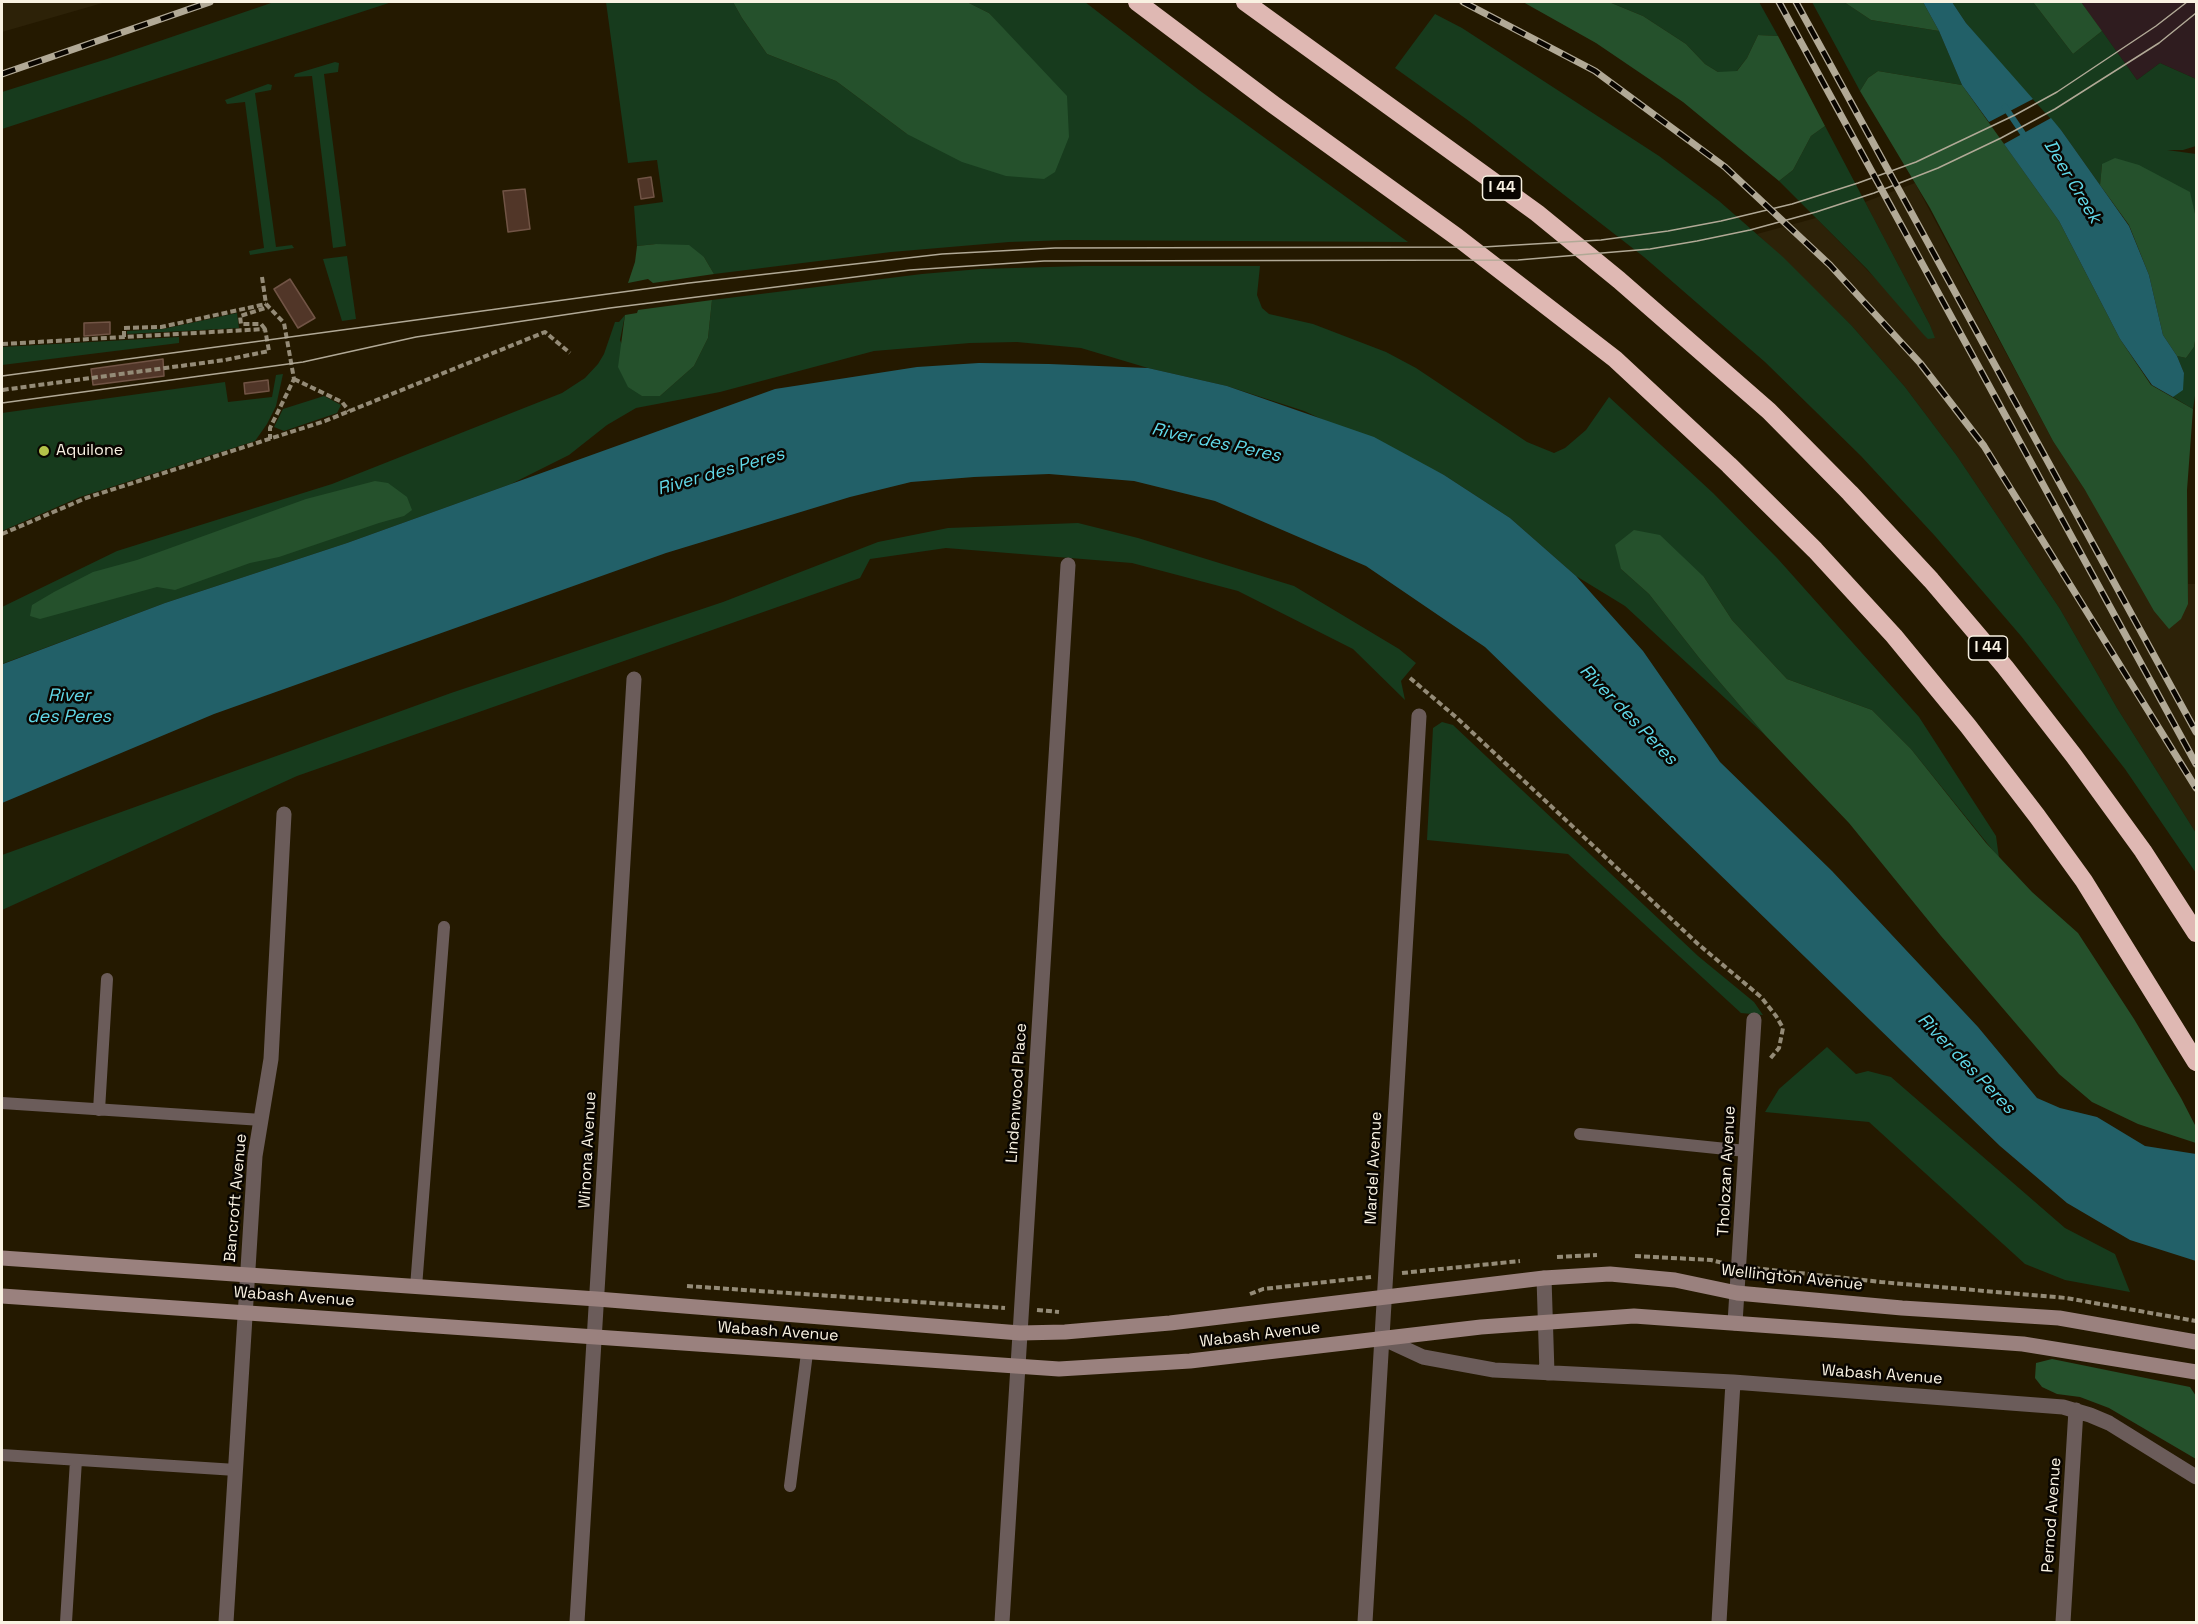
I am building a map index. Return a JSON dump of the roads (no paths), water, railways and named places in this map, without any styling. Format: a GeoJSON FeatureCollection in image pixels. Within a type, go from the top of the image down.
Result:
{"type":"FeatureCollection","features":[{"type":"Feature","properties":{"kind":"highway"},"geometry":{"type":"LineString","coordinates":[[1137,2],[1457,237],[1615,359],[1784,519],[1894,636],[1968,726],[2084,881],[2196,1062]]}},
{"type":"Feature","properties":{"kind":"highway","name":"I 44"},"geometry":{"type":"LineString","coordinates":[[1245,2],[1537,213],[1619,280],[1769,411],[1850,493],[1930,580],[2005,667],[2074,756],[2136,842],[2196,933]]}},
{"type":"Feature","properties":{"kind":"main road","name":"Wabash Avenue"},"geometry":{"type":"LineString","coordinates":[[2,1258],[597,1299],[1020,1333],[1065,1332],[1160,1324],[1383,1297]]}},
{"type":"Feature","properties":{"kind":"main road","name":"Wellington Avenue"},"geometry":{"type":"LineString","coordinates":[[1383,1297],[1544,1278],[1610,1274],[1675,1280],[1737,1293],[1902,1308],[2059,1318],[2196,1342]]}},
{"type":"Feature","properties":{"kind":"main road","name":"Wabash Avenue"},"geometry":{"type":"LineString","coordinates":[[2,1296],[1059,1369],[1190,1361],[1382,1338]]}},
{"type":"Feature","properties":{"kind":"main road"},"geometry":{"type":"LineString","coordinates":[[1382,1338],[1545,1321],[1634,1316],[2023,1344],[2196,1372]]}},
{"type":"Feature","properties":{"kind":"street","name":"Lindenwood Place"},"geometry":{"type":"LineString","coordinates":[[1002,1623],[1068,565]]}},
{"type":"Feature","properties":{"kind":"street","name":"Winona Avenue"},"geometry":{"type":"LineString","coordinates":[[577,1623],[634,679]]}},
{"type":"Feature","properties":{"kind":"street","name":"Mardel Avenue"},"geometry":{"type":"LineString","coordinates":[[1365,1623],[1419,716]]}},
{"type":"Feature","properties":{"kind":"street","name":"Bancroft Avenue"},"geometry":{"type":"LineString","coordinates":[[226,1623],[255,1156],[271,1059],[284,813]]}},
{"type":"Feature","properties":{"kind":"street","name":"Tholozan Avenue"},"geometry":{"type":"LineString","coordinates":[[1735,1323],[1754,1020]]}},
{"type":"Feature","properties":{"kind":"street"},"geometry":{"type":"LineString","coordinates":[[1544,1278],[1547,1373]]}},
{"type":"Feature","properties":{"kind":"street","name":"Wabash Avenue"},"geometry":{"type":"LineString","coordinates":[[1382,1338],[1423,1357],[1494,1370],[1733,1382],[2050,1406],[2076,1410],[2109,1423],[2196,1477]]}},
{"type":"Feature","properties":{"kind":"street"},"geometry":{"type":"LineString","coordinates":[[1719,1623],[1733,1382]]}},
{"type":"Feature","properties":{"kind":"street","name":"Pernod Avenue"},"geometry":{"type":"LineString","coordinates":[[2063,1623],[2076,1410]]}},
{"type":"Feature","properties":{"kind":"lane"},"geometry":{"type":"LineString","coordinates":[[416,1287],[444,927]]}},
{"type":"Feature","properties":{"kind":"lane"},"geometry":{"type":"LineString","coordinates":[[99,1110],[107,978]]}},
{"type":"Feature","properties":{"kind":"lane"},"geometry":{"type":"LineString","coordinates":[[2,1103],[262,1120]]}},
{"type":"Feature","properties":{"kind":"lane"},"geometry":{"type":"LineString","coordinates":[[1580,1134],[1746,1151]]}},
{"type":"Feature","properties":{"kind":"lane"},"geometry":{"type":"LineString","coordinates":[[790,1486],[807,1353]]}},
{"type":"Feature","properties":{"kind":"lane"},"geometry":{"type":"LineString","coordinates":[[2,1455],[236,1470]]}},
{"type":"Feature","properties":{"kind":"lane"},"geometry":{"type":"LineString","coordinates":[[66,1623],[76,1460]]}},
{"type":"Feature","properties":{"kind":"water"},"geometry":{"type":"Polygon","coordinates":[[[1923,2],[1952,2],[1966,23],[2033,99],[1989,122],[1962,85],[1939,31],[1923,2]]]}},
{"type":"Feature","properties":{"kind":"water"},"geometry":{"type":"Polygon","coordinates":[[[2051,118],[2129,226],[2149,275],[2163,335],[2177,356],[2184,373],[2183,390],[2173,397],[2152,385],[2120,339],[2059,221],[2004,144],[2051,118]]]}},
{"type":"Feature","properties":{"kind":"water","name":"River des Peres"},"geometry":{"type":"Polygon","coordinates":[[[979,363],[1148,368],[1227,386],[1374,437],[1444,475],[1510,518],[1576,576],[1643,651],[1720,762],[1832,871],[1978,1027],[2037,1098],[2060,1108],[2097,1117],[2145,1146],[2196,1154],[2196,1261],[2130,1240],[2067,1203],[2000,1146],[1485,647],[1366,566],[1215,501],[1134,481],[1049,474],[974,477],[911,482],[850,497],[666,553],[214,714],[2,803],[2,664],[165,603],[347,543],[775,389],[917,367],[979,363]]]}},
{"type":"Feature","properties":{"kind":"waterway","name":"Deer Creek"},"geometry":{"type":"LineString","coordinates":[[2005,107],[2026,138]]}},
{"type":"Feature","properties":{"kind":"tram line"},"geometry":{"type":"LineString","coordinates":[[2,376],[689,283],[942,254],[1055,248],[1483,247],[1601,240],[1668,231],[1792,204],[1916,162],[2015,115],[2057,92],[2156,26],[2187,2]]}},
{"type":"Feature","properties":{"kind":"tram line"},"geometry":{"type":"LineString","coordinates":[[2,403],[303,362],[416,337],[610,308],[910,270],[1044,261],[1518,260],[1650,249],[1697,241],[1750,230],[1816,212],[1874,193],[1938,168],[2055,109],[2159,43],[2196,13]]}},
{"type":"Feature","properties":{"kind":"railway"},"geometry":{"type":"LineString","coordinates":[[2,74],[210,2]]}},
{"type":"Feature","properties":{"kind":"railway"},"geometry":{"type":"LineString","coordinates":[[1463,2],[1595,71],[1725,167],[1830,265],[1920,363],[1984,446],[2196,788]]}},
{"type":"Feature","properties":{"kind":"railway"},"geometry":{"type":"LineString","coordinates":[[1779,2],[2196,764]]}},
{"type":"Feature","properties":{"kind":"railway"},"geometry":{"type":"LineString","coordinates":[[1796,2],[2196,732]]}},
{"type":"Feature","properties":{"kind":"place","name":"Aquilone"},"geometry":{"type":"Point","coordinates":[44,451]}}]}
